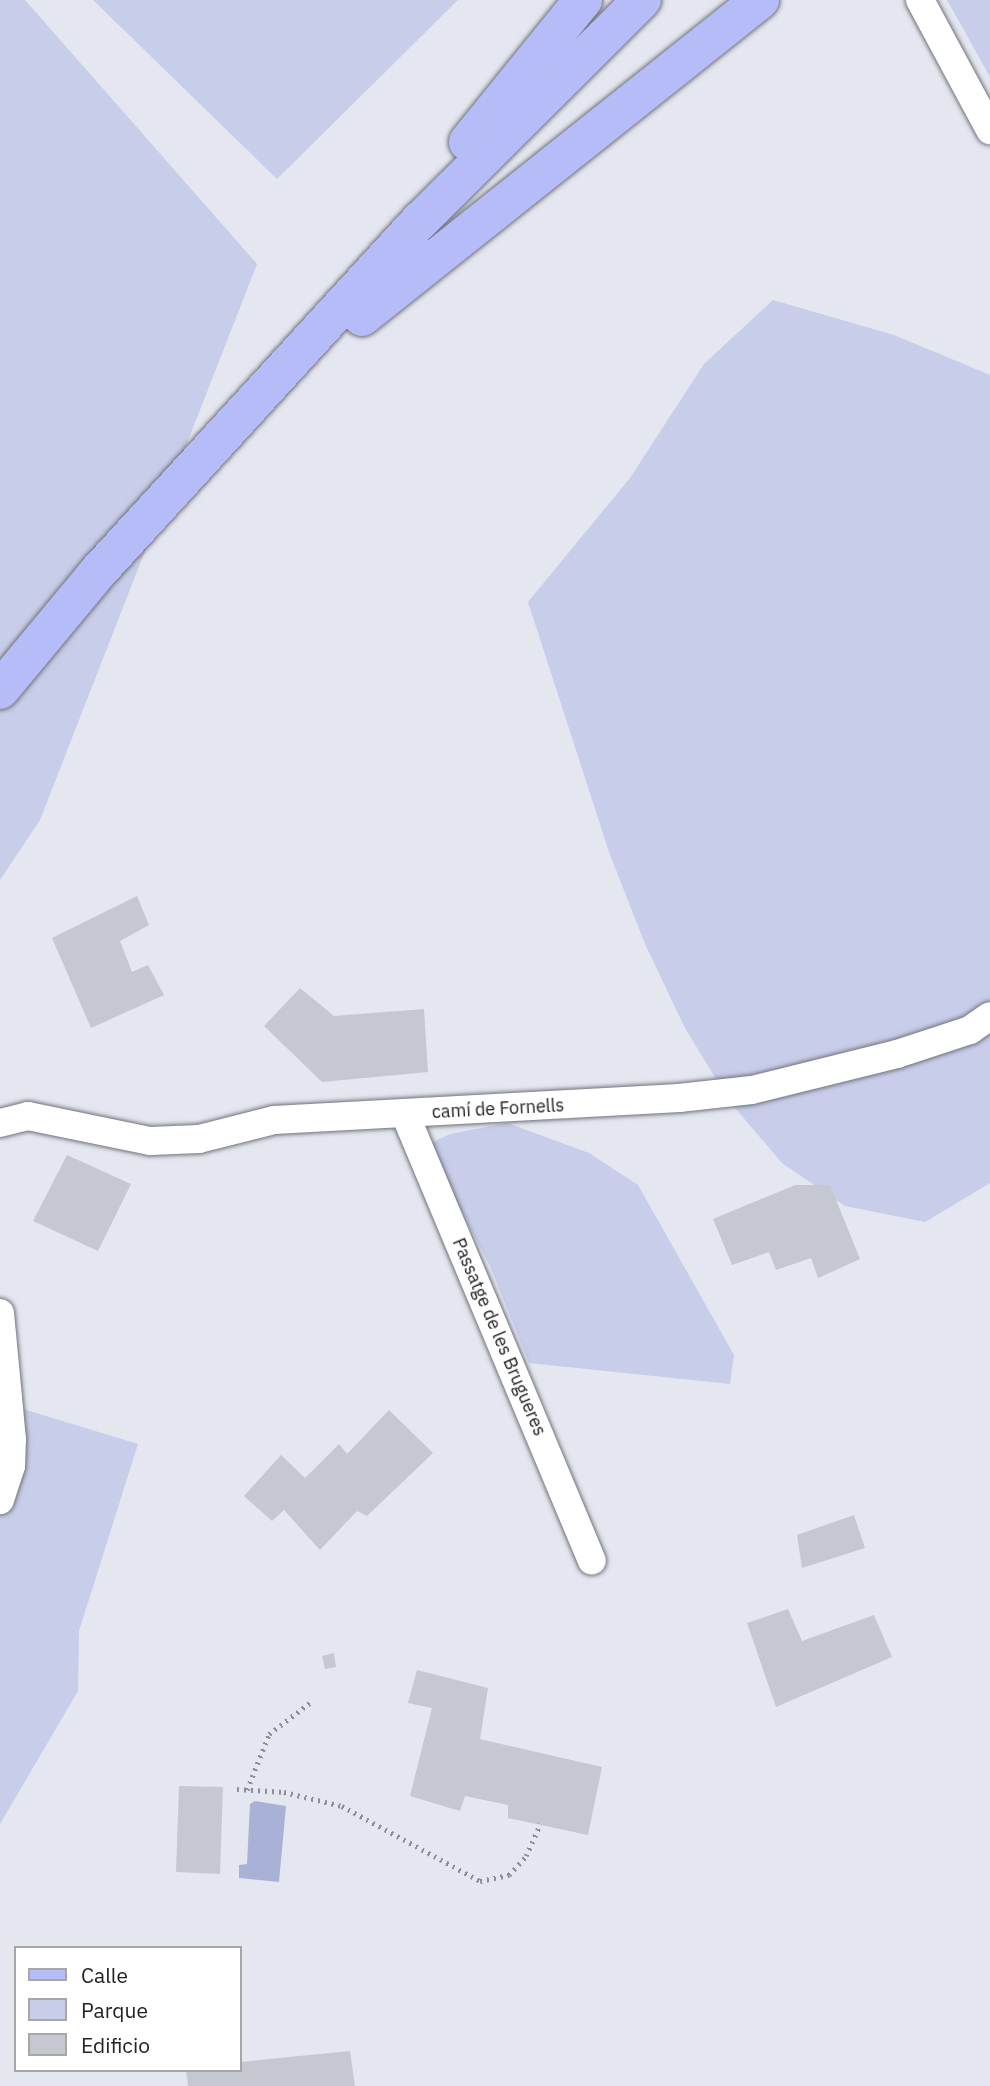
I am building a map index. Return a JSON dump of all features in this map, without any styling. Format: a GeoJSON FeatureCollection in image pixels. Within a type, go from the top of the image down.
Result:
{"type":"FeatureCollection","features":[{"type":"Feature","properties":{"kind":"main road"},"geometry":{"type":"LineString","coordinates":[[421,220],[453,160],[583,0]]}},
{"type":"Feature","properties":{"kind":"main road"},"geometry":{"type":"LineString","coordinates":[[0,690],[155,510],[421,220],[642,0]]}},
{"type":"Feature","properties":{"kind":"main road"},"geometry":{"type":"LineString","coordinates":[[155,510],[209,480],[378,300],[760,0]]}},
{"type":"Feature","properties":{"kind":"street"},"geometry":{"type":"LineString","coordinates":[[920,0],[990,130]]}},
{"type":"Feature","properties":{"kind":"street","name":"camí de Fornells"},"geometry":{"type":"LineString","coordinates":[[0,1124],[27,1115],[150,1141],[208,1137],[274,1120],[405,1114],[752,1090],[897,1054],[970,1030],[990,1016]]}},
{"type":"Feature","properties":{"kind":"street","name":"Passatge de les Brugueres"},"geometry":{"type":"LineString","coordinates":[[405,1114],[592,1560]]}},
{"type":"Feature","properties":{"kind":"street"},"geometry":{"type":"LineString","coordinates":[[0,1313],[12,1439],[11,1466],[0,1500]]}},
{"type":"Feature","properties":{"kind":"path"},"geometry":{"type":"LineString","coordinates":[[247,1790],[268,1734],[312,1702]]}},
{"type":"Feature","properties":{"kind":"path"},"geometry":{"type":"LineString","coordinates":[[237,1790],[285,1792],[342,1806],[480,1881],[509,1875],[526,1856],[540,1824]]}},
{"type":"Feature","properties":{"kind":"green space"},"geometry":{"type":"Polygon","coordinates":[[[0,0],[25,0],[257,264],[40,820],[0,880],[0,0]]]}},
{"type":"Feature","properties":{"kind":"green space"},"geometry":{"type":"Polygon","coordinates":[[[93,0],[458,0],[277,179],[93,0]]]}},
{"type":"Feature","properties":{"kind":"green space"},"geometry":{"type":"Polygon","coordinates":[[[947,0],[990,0],[990,77],[975,50],[947,0]]]}},
{"type":"Feature","properties":{"kind":"green space"},"geometry":{"type":"Polygon","coordinates":[[[773,300],[894,335],[990,375],[990,1183],[925,1222],[845,1206],[782,1163],[730,1102],[685,1028],[645,944],[609,852],[528,602],[630,478],[704,364],[773,300]]]}},
{"type":"Feature","properties":{"kind":"green space"},"geometry":{"type":"Polygon","coordinates":[[[507,1123],[589,1153],[638,1185],[734,1355],[730,1384],[529,1363],[490,1266],[427,1145],[450,1134],[507,1123]]]}},
{"type":"Feature","properties":{"kind":"green space"},"geometry":{"type":"Polygon","coordinates":[[[0,1402],[138,1444],[79,1631],[78,1691],[0,1824],[0,1402]]]}},
{"type":"Feature","properties":{"kind":"shaded area"},"geometry":{"type":"Polygon","coordinates":[[[255,1801],[286,1806],[279,1882],[239,1878],[239,1865],[247,1864],[250,1804],[255,1801]]]}},
{"type":"Feature","properties":{"kind":"building"},"geometry":{"type":"Polygon","coordinates":[[[137,896],[149,925],[120,941],[132,972],[148,965],[164,995],[91,1028],[52,938],[137,896]]]}},
{"type":"Feature","properties":{"kind":"building"},"geometry":{"type":"Polygon","coordinates":[[[300,988],[334,1016],[424,1009],[428,1072],[322,1082],[264,1026],[300,988]]]}},
{"type":"Feature","properties":{"kind":"building"},"geometry":{"type":"Polygon","coordinates":[[[67,1155],[131,1184],[98,1251],[33,1221],[67,1155]]]}},
{"type":"Feature","properties":{"kind":"building"},"geometry":{"type":"Polygon","coordinates":[[[795,1185],[830,1185],[860,1259],[818,1278],[811,1258],[776,1270],[769,1252],[732,1265],[713,1219],[795,1185]]]}},
{"type":"Feature","properties":{"kind":"building"},"geometry":{"type":"Polygon","coordinates":[[[389,1410],[433,1453],[367,1516],[357,1511],[320,1550],[284,1510],[272,1521],[244,1496],[281,1455],[305,1478],[339,1444],[347,1454],[389,1410]]]}},
{"type":"Feature","properties":{"kind":"building"},"geometry":{"type":"Polygon","coordinates":[[[854,1515],[865,1548],[802,1568],[797,1535],[854,1515]]]}},
{"type":"Feature","properties":{"kind":"building"},"geometry":{"type":"Polygon","coordinates":[[[788,1609],[802,1641],[874,1615],[892,1657],[776,1707],[747,1623],[788,1609]]]}},
{"type":"Feature","properties":{"kind":"building"},"geometry":{"type":"Polygon","coordinates":[[[334,1653],[336,1667],[325,1669],[322,1656],[334,1653]]]}},
{"type":"Feature","properties":{"kind":"building"},"geometry":{"type":"Polygon","coordinates":[[[417,1670],[488,1688],[480,1739],[602,1767],[588,1835],[508,1818],[508,1805],[465,1796],[460,1811],[410,1796],[432,1708],[408,1703],[417,1670]]]}},
{"type":"Feature","properties":{"kind":"building"},"geometry":{"type":"Polygon","coordinates":[[[179,1786],[223,1787],[220,1874],[176,1872],[179,1786]]]}},
{"type":"Feature","properties":{"kind":"building"},"geometry":{"type":"Polygon","coordinates":[[[350,2051],[355,2086],[188,2086],[186,2072],[242,2072],[242,2062],[350,2051]]]}}]}
